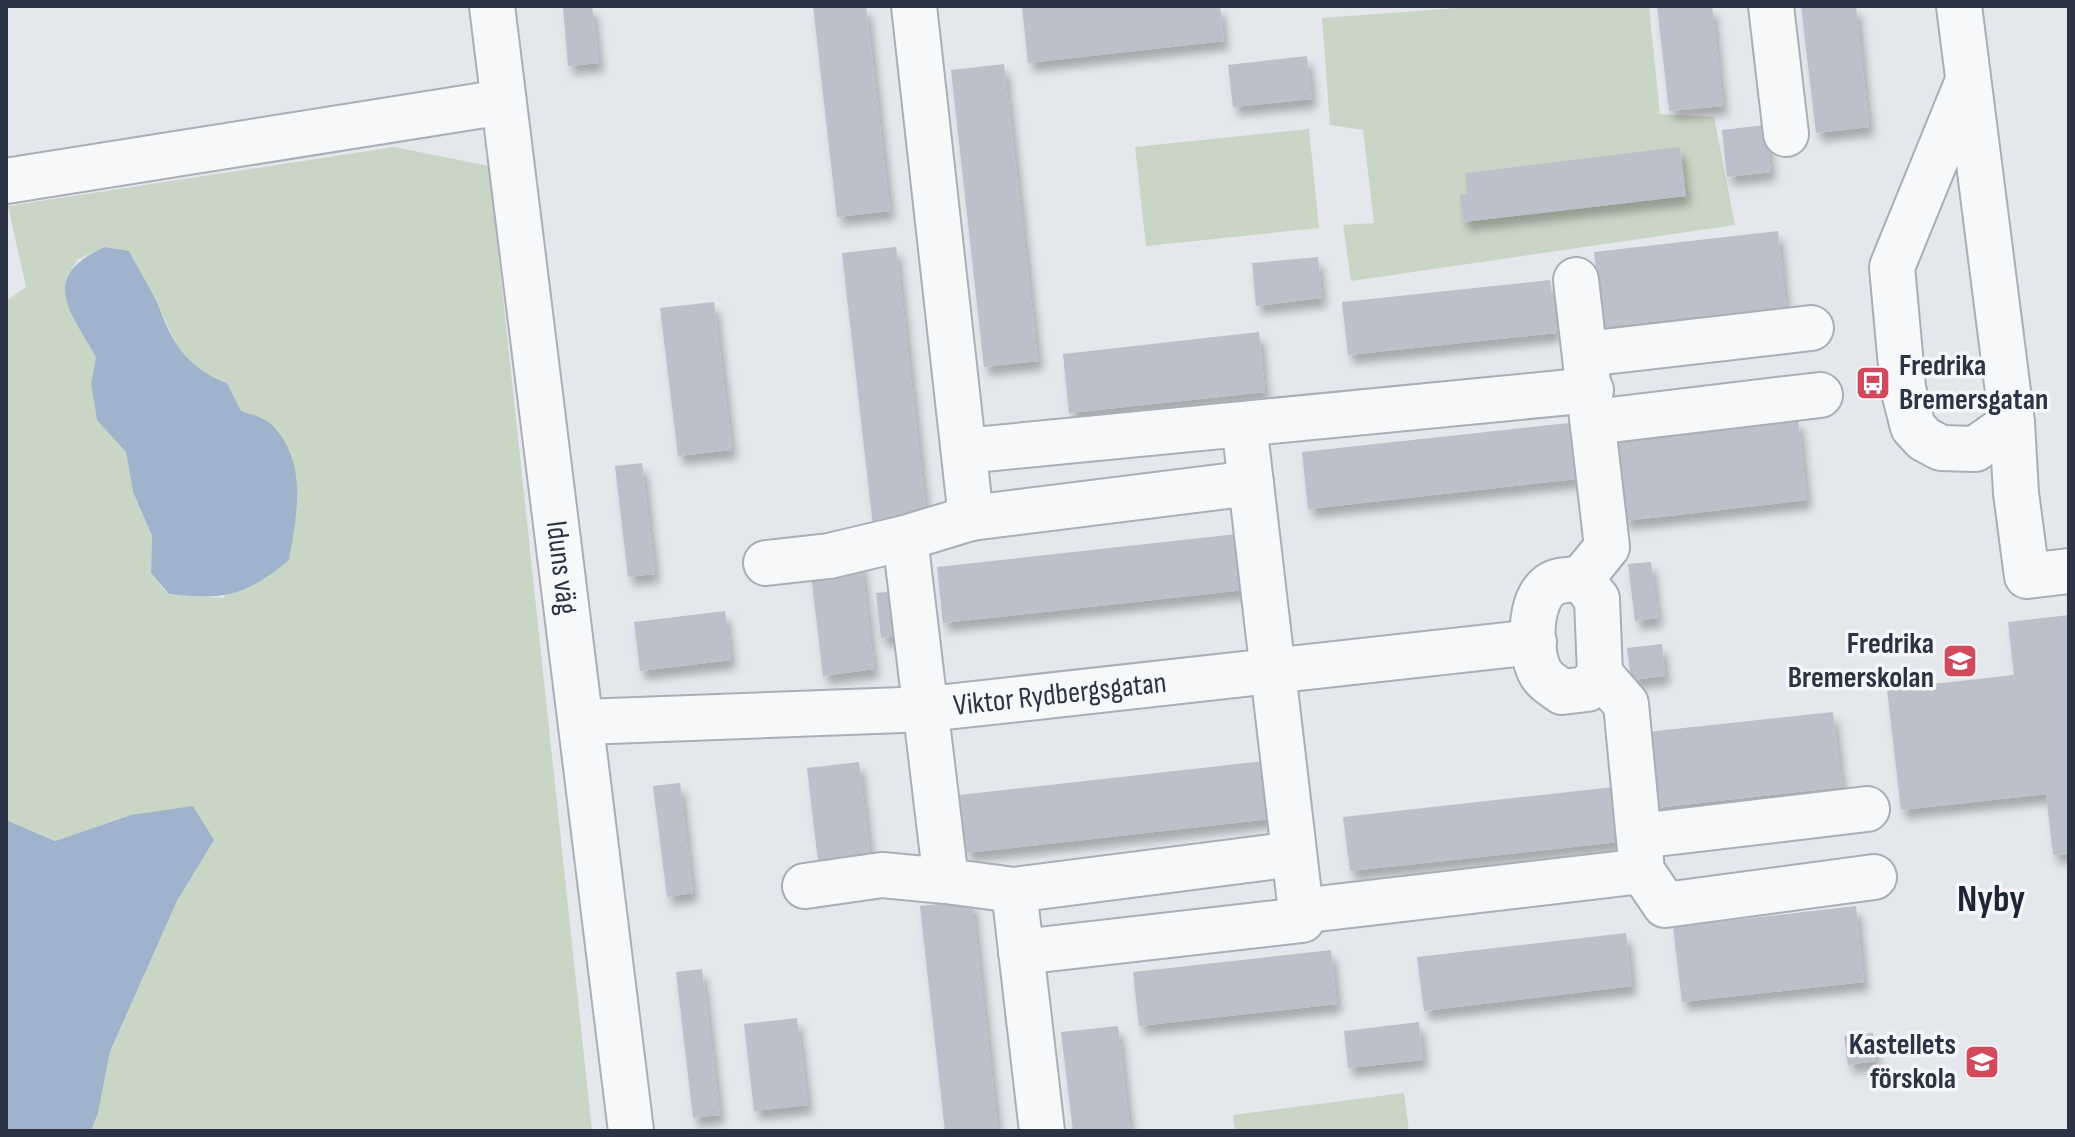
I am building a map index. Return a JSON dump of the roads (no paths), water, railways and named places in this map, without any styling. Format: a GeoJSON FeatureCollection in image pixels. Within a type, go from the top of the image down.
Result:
{"type":"FeatureCollection","features":[{"type":"Feature","properties":{"kind":"street","name":"Iduns väg"},"geometry":{"type":"LineString","coordinates":[[492,6],[583,722],[631,1131]]}},
{"type":"Feature","properties":{"kind":"street"},"geometry":{"type":"LineString","coordinates":[[914,6],[971,518]]}},
{"type":"Feature","properties":{"kind":"street"},"geometry":{"type":"LineString","coordinates":[[1771,6],[1786,134]]}},
{"type":"Feature","properties":{"kind":"street"},"geometry":{"type":"LineString","coordinates":[[1959,6],[2012,423],[2016,493],[2027,576],[2069,571]]}},
{"type":"Feature","properties":{"kind":"street"},"geometry":{"type":"LineString","coordinates":[[1968,80],[1892,267],[1903,388],[1913,427],[1924,439],[1941,448],[1975,449],[2012,423]]}},
{"type":"Feature","properties":{"kind":"street"},"geometry":{"type":"LineString","coordinates":[[6,181],[503,102]]}},
{"type":"Feature","properties":{"kind":"street"},"geometry":{"type":"LineString","coordinates":[[1576,280],[1591,388],[1607,547],[1581,579],[1560,580],[1540,594],[1535,603],[1534,642],[1538,669],[1562,692],[1587,689],[1600,674]]}},
{"type":"Feature","properties":{"kind":"street"},"geometry":{"type":"LineString","coordinates":[[1591,388],[1811,328]]}},
{"type":"Feature","properties":{"kind":"street"},"geometry":{"type":"LineString","coordinates":[[964,451],[1591,388],[1820,395]]}},
{"type":"Feature","properties":{"kind":"street"},"geometry":{"type":"LineString","coordinates":[[1021,952],[1302,920],[1244,424]]}},
{"type":"Feature","properties":{"kind":"street"},"geometry":{"type":"LineString","coordinates":[[766,563],[829,556],[971,518],[1251,483]]}},
{"type":"Feature","properties":{"kind":"street"},"geometry":{"type":"LineString","coordinates":[[905,538],[928,709],[946,881]]}},
{"type":"Feature","properties":{"kind":"street"},"geometry":{"type":"LineString","coordinates":[[1581,579],[1597,599],[1600,674],[1626,704],[1641,854],[1665,905],[1874,877]]}},
{"type":"Feature","properties":{"kind":"street","name":"Viktor Rydbergsgatan"},"geometry":{"type":"LineString","coordinates":[[583,722],[928,709],[1534,642]]}},
{"type":"Feature","properties":{"kind":"street"},"geometry":{"type":"LineString","coordinates":[[1300,911],[1641,854],[1867,809]]}},
{"type":"Feature","properties":{"kind":"street"},"geometry":{"type":"LineString","coordinates":[[805,886],[882,875],[1014,890],[1294,854]]}},
{"type":"Feature","properties":{"kind":"street"},"geometry":{"type":"LineString","coordinates":[[1014,890],[1042,1131]]}},
{"type":"Feature","properties":{"kind":"water"},"geometry":{"type":"Polygon","coordinates":[[[104,247],[129,251],[185,356],[203,371],[227,383],[241,411],[270,423],[291,454],[297,506],[289,560],[246,589],[220,596],[169,594],[151,573],[152,536],[133,492],[126,452],[97,420],[91,384],[96,357],[77,324],[66,296],[66,283],[72,271],[104,247]]]}},
{"type":"Feature","properties":{"kind":"water"},"geometry":{"type":"Polygon","coordinates":[[[193,806],[214,840],[177,901],[110,1052],[98,1113],[91,1131],[6,1131],[6,820],[55,841],[131,815],[193,806]]]}},
{"type":"Feature","properties":{"kind":"place","name":"Fredrika Bremersgatan"},"geometry":{"type":"Point","coordinates":[1873,383]}},
{"type":"Feature","properties":{"kind":"place","name":"Fredrika Bremerskolan"},"geometry":{"type":"Point","coordinates":[1960,661]}},
{"type":"Feature","properties":{"kind":"place","name":"Kastellets förskola"},"geometry":{"type":"Point","coordinates":[1982,1062]}},
{"type":"Feature","properties":{"kind":"district","name":"Nyby"},"geometry":{"type":"Point","coordinates":[1991,899]}}]}
